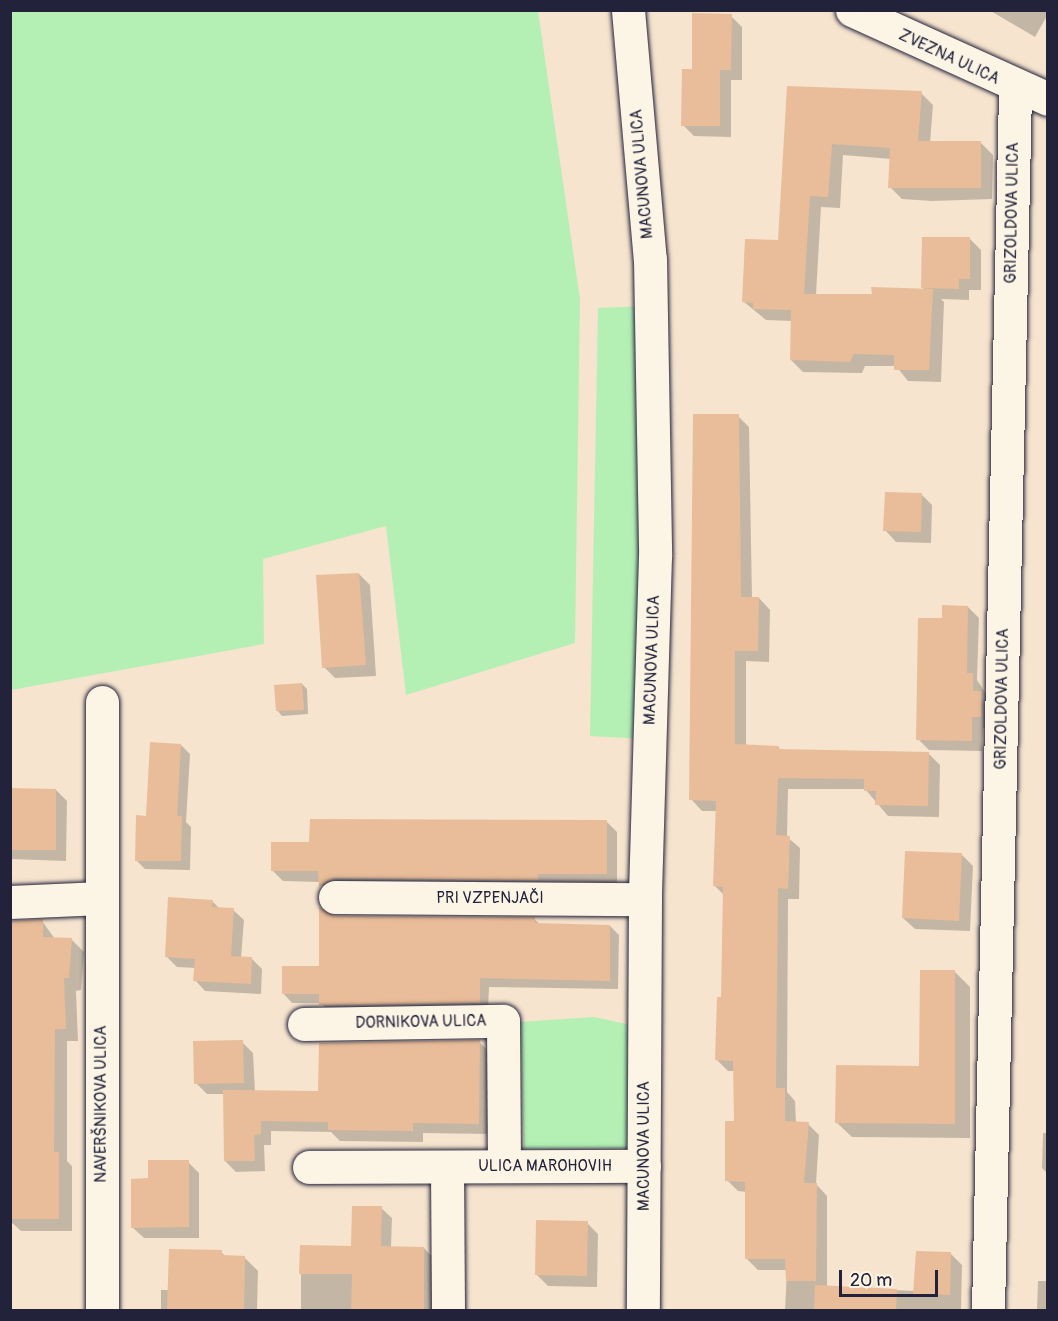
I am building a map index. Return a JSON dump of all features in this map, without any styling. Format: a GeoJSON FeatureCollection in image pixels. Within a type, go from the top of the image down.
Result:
{"type":"FeatureCollection","features":[{"type":"Feature","properties":{"kind":"street","name":"MACUNOVA ULICA"},"geometry":{"type":"LineString","coordinates":[[628,10],[650,259],[655,556],[645,899],[643,1311]]}},
{"type":"Feature","properties":{"kind":"street","name":"ZVEZNA ULICA"},"geometry":{"type":"LineString","coordinates":[[852,10],[888,19],[1015,87],[1047,99]]}},
{"type":"Feature","properties":{"kind":"street","name":"GRIZOLDOVA ULICA"},"geometry":{"type":"LineString","coordinates":[[988,1311],[1015,87]]}},
{"type":"Feature","properties":{"kind":"street","name":"NAVERŠNIKOVA ULICA"},"geometry":{"type":"LineString","coordinates":[[102,702],[102,1311]]}},
{"type":"Feature","properties":{"kind":"street","name":"PRI VZPENJAČI"},"geometry":{"type":"LineString","coordinates":[[335,897],[645,899]]}},
{"type":"Feature","properties":{"kind":"street"},"geometry":{"type":"LineString","coordinates":[[10,902],[102,898]]}},
{"type":"Feature","properties":{"kind":"street","name":"DORNIKOVA ULICA"},"geometry":{"type":"LineString","coordinates":[[304,1023],[503,1021],[504,1164]]}},
{"type":"Feature","properties":{"kind":"street","name":"ULICA MAROHOVIH"},"geometry":{"type":"LineString","coordinates":[[309,1167],[447,1168],[504,1164],[644,1166]]}},
{"type":"Feature","properties":{"kind":"street"},"geometry":{"type":"LineString","coordinates":[[447,1168],[448,1311]]}},
{"type":"Feature","properties":{"kind":"green space"},"geometry":{"type":"Polygon","coordinates":[[[11,10],[538,11],[580,299],[575,643],[406,695],[386,526],[263,559],[264,644],[11,690],[11,10]]]}},
{"type":"Feature","properties":{"kind":"green space"},"geometry":{"type":"Polygon","coordinates":[[[651,306],[645,739],[590,736],[598,308],[651,306]]]}},
{"type":"Feature","properties":{"kind":"green space"},"geometry":{"type":"Polygon","coordinates":[[[594,1017],[640,1027],[641,1148],[524,1149],[520,1022],[594,1017]]]}},
{"type":"Feature","properties":{"kind":"building"},"geometry":{"type":"Polygon","coordinates":[[[692,13],[732,14],[731,70],[720,70],[720,126],[681,126],[682,69],[692,69],[692,13]]]}},
{"type":"Feature","properties":{"kind":"building"},"geometry":{"type":"Polygon","coordinates":[[[787,86],[922,91],[918,141],[981,141],[981,188],[888,188],[890,148],[832,144],[828,197],[810,196],[804,294],[872,294],[871,287],[933,289],[929,370],[894,370],[894,355],[854,354],[850,362],[790,360],[791,310],[753,309],[753,303],[742,302],[745,239],[778,240],[787,86]]]}},
{"type":"Feature","properties":{"kind":"building"},"geometry":{"type":"Polygon","coordinates":[[[922,237],[970,237],[970,279],[959,279],[959,289],[921,288],[922,237]]]}},
{"type":"Feature","properties":{"kind":"building"},"geometry":{"type":"Polygon","coordinates":[[[693,414],[739,414],[741,597],[759,597],[758,651],[735,651],[735,744],[779,746],[778,749],[929,752],[928,806],[875,805],[876,791],[864,791],[864,779],[778,778],[776,835],[790,836],[788,889],[778,888],[776,1088],[785,1088],[785,1121],[809,1122],[804,1183],[817,1183],[816,1281],[786,1281],[785,1259],[745,1259],[745,1182],[725,1181],[725,1121],[734,1121],[733,1061],[715,1060],[717,997],[721,997],[723,887],[713,886],[716,801],[689,800],[693,414]]]}},
{"type":"Feature","properties":{"kind":"building"},"geometry":{"type":"Polygon","coordinates":[[[885,492],[922,493],[921,532],[883,531],[885,492]]]}},
{"type":"Feature","properties":{"kind":"building"},"geometry":{"type":"Polygon","coordinates":[[[359,573],[366,665],[322,668],[316,575],[359,573]]]}},
{"type":"Feature","properties":{"kind":"building"},"geometry":{"type":"Polygon","coordinates":[[[942,605],[968,606],[967,673],[973,673],[973,691],[981,691],[981,717],[972,717],[972,741],[916,740],[918,618],[942,618],[942,605]]]}},
{"type":"Feature","properties":{"kind":"building"},"geometry":{"type":"Polygon","coordinates":[[[302,683],[304,710],[276,711],[274,685],[302,683]]]}},
{"type":"Feature","properties":{"kind":"building"},"geometry":{"type":"Polygon","coordinates":[[[150,742],[181,744],[177,816],[182,816],[181,861],[135,861],[136,815],[146,816],[150,742]]]}},
{"type":"Feature","properties":{"kind":"building"},"geometry":{"type":"Polygon","coordinates":[[[10,788],[56,789],[56,850],[10,850],[10,788]]]}},
{"type":"Feature","properties":{"kind":"building"},"geometry":{"type":"Polygon","coordinates":[[[310,819],[607,820],[607,874],[538,874],[538,880],[335,878],[319,887],[318,871],[271,871],[271,842],[309,842],[310,819]]]}},
{"type":"Feature","properties":{"kind":"building"},"geometry":{"type":"Polygon","coordinates":[[[905,851],[962,853],[959,921],[902,918],[905,851]]]}},
{"type":"Feature","properties":{"kind":"building"},"geometry":{"type":"Polygon","coordinates":[[[168,897],[213,900],[212,907],[234,908],[231,956],[252,957],[251,984],[193,981],[195,959],[165,957],[168,897]]]}},
{"type":"Feature","properties":{"kind":"building"},"geometry":{"type":"Polygon","coordinates":[[[319,907],[335,916],[535,917],[535,923],[610,925],[610,981],[480,978],[480,1003],[319,1005],[319,994],[282,994],[282,966],[319,966],[319,907]]]}},
{"type":"Feature","properties":{"kind":"building"},"geometry":{"type":"Polygon","coordinates":[[[43,919],[43,937],[72,938],[69,978],[64,978],[66,1029],[55,1029],[54,1152],[59,1152],[59,1219],[10,1219],[10,921],[43,919]]]}},
{"type":"Feature","properties":{"kind":"building"},"geometry":{"type":"Polygon","coordinates":[[[920,970],[955,970],[955,1124],[835,1123],[836,1065],[919,1066],[920,970]]]}},
{"type":"Feature","properties":{"kind":"building"},"geometry":{"type":"Polygon","coordinates":[[[243,1040],[244,1083],[194,1084],[193,1041],[243,1040]]]}},
{"type":"Feature","properties":{"kind":"building"},"geometry":{"type":"Polygon","coordinates":[[[480,1040],[479,1124],[413,1123],[413,1131],[328,1130],[328,1122],[261,1121],[261,1134],[254,1135],[255,1161],[224,1161],[223,1090],[318,1091],[319,1043],[480,1040]]]}},
{"type":"Feature","properties":{"kind":"building"},"geometry":{"type":"Polygon","coordinates":[[[148,1160],[189,1160],[189,1227],[131,1228],[131,1179],[148,1178],[148,1160]]]}},
{"type":"Feature","properties":{"kind":"building"},"geometry":{"type":"Polygon","coordinates":[[[352,1206],[382,1206],[381,1246],[424,1247],[424,1311],[351,1311],[352,1274],[299,1274],[300,1245],[351,1246],[352,1206]]]}},
{"type":"Feature","properties":{"kind":"building"},"geometry":{"type":"Polygon","coordinates":[[[536,1220],[588,1221],[587,1276],[535,1275],[536,1220]]]}},
{"type":"Feature","properties":{"kind":"building"},"geometry":{"type":"Polygon","coordinates":[[[169,1249],[222,1250],[222,1255],[245,1256],[244,1311],[167,1311],[169,1249]]]}},
{"type":"Feature","properties":{"kind":"building"},"geometry":{"type":"Polygon","coordinates":[[[916,1251],[951,1252],[950,1295],[913,1294],[916,1251]]]}},
{"type":"Feature","properties":{"kind":"building"},"geometry":{"type":"Polygon","coordinates":[[[815,1285],[897,1289],[896,1311],[814,1311],[815,1285]]]}}]}
